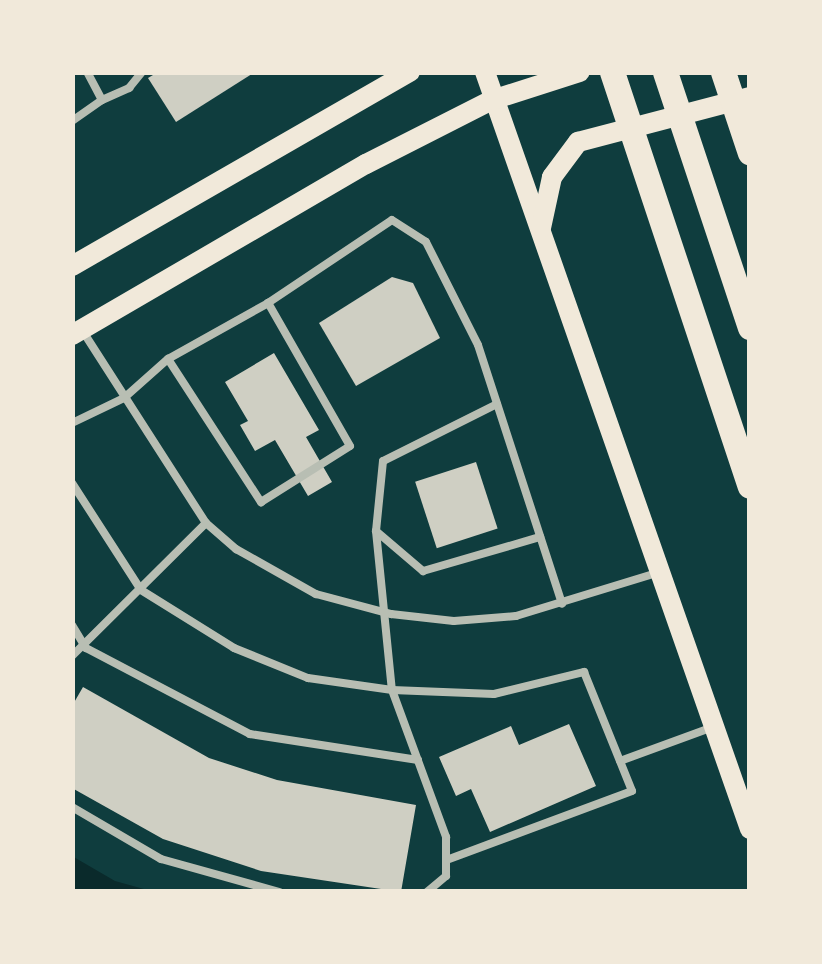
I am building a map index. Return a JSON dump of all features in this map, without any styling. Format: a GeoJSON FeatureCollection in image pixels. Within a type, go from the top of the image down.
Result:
{"type":"FeatureCollection","features":[{"type":"Feature","properties":{"kind":"highway"},"geometry":{"type":"LineString","coordinates":[[612,72],[750,486]]}},
{"type":"Feature","properties":{"kind":"highway"},"geometry":{"type":"LineString","coordinates":[[665,72],[750,326]]}},
{"type":"Feature","properties":{"kind":"highway"},"geometry":{"type":"LineString","coordinates":[[723,72],[750,152]]}},
{"type":"Feature","properties":{"kind":"main road"},"geometry":{"type":"LineString","coordinates":[[72,266],[410,72]]}},
{"type":"Feature","properties":{"kind":"main road"},"geometry":{"type":"LineString","coordinates":[[485,72],[657,573],[750,829]]}},
{"type":"Feature","properties":{"kind":"main road"},"geometry":{"type":"LineString","coordinates":[[76,327],[366,164],[492,100],[580,72]]}},
{"type":"Feature","properties":{"kind":"main road"},"geometry":{"type":"LineString","coordinates":[[540,231],[552,177],[578,142],[750,97]]}},
{"type":"Feature","properties":{"kind":"lane"},"geometry":{"type":"LineString","coordinates":[[87,72],[102,100]]}},
{"type":"Feature","properties":{"kind":"lane"},"geometry":{"type":"LineString","coordinates":[[72,120],[102,100],[130,88],[142,72]]}},
{"type":"Feature","properties":{"kind":"lane"},"geometry":{"type":"LineString","coordinates":[[72,423],[124,398],[168,359],[268,303],[392,220],[426,242],[478,346],[562,604]]}},
{"type":"Feature","properties":{"kind":"lane"},"geometry":{"type":"LineString","coordinates":[[168,359],[261,502],[350,446],[268,303]]}},
{"type":"Feature","properties":{"kind":"lane"},"geometry":{"type":"LineString","coordinates":[[76,327],[206,524],[276,576],[382,611],[454,621],[562,604],[657,573]]}},
{"type":"Feature","properties":{"kind":"lane"},"geometry":{"type":"LineString","coordinates":[[427,892],[446,876],[449,859],[392,690],[376,531],[383,461],[497,404]]}},
{"type":"Feature","properties":{"kind":"lane"},"geometry":{"type":"LineString","coordinates":[[72,483],[141,590],[252,656],[308,678],[392,690],[494,694],[584,672],[632,791],[449,859]]}},
{"type":"Feature","properties":{"kind":"lane"},"geometry":{"type":"LineString","coordinates":[[72,656],[86,648],[206,524]]}},
{"type":"Feature","properties":{"kind":"lane"},"geometry":{"type":"LineString","coordinates":[[376,531],[423,571],[540,536]]}},
{"type":"Feature","properties":{"kind":"lane"},"geometry":{"type":"LineString","coordinates":[[72,626],[86,648],[250,734],[418,760]]}},
{"type":"Feature","properties":{"kind":"lane"},"geometry":{"type":"LineString","coordinates":[[620,761],[713,727]]}},
{"type":"Feature","properties":{"kind":"lane"},"geometry":{"type":"LineString","coordinates":[[72,807],[162,859],[279,892]]}},
{"type":"Feature","properties":{"kind":"water"},"geometry":{"type":"Polygon","coordinates":[[[72,856],[115,881],[151,891],[73,891],[72,856]]]}},
{"type":"Feature","properties":{"kind":"building"},"geometry":{"type":"Polygon","coordinates":[[[158,72],[255,72],[176,122],[148,78],[158,72]]]}},
{"type":"Feature","properties":{"kind":"building"},"geometry":{"type":"Polygon","coordinates":[[[392,277],[413,283],[440,338],[356,386],[319,323],[392,277]]]}},
{"type":"Feature","properties":{"kind":"building"},"geometry":{"type":"Polygon","coordinates":[[[274,353],[319,430],[306,437],[332,482],[308,496],[275,440],[255,451],[240,425],[248,421],[225,382],[274,353]]]}},
{"type":"Feature","properties":{"kind":"building"},"geometry":{"type":"Polygon","coordinates":[[[476,462],[498,529],[437,548],[415,482],[476,462]]]}},
{"type":"Feature","properties":{"kind":"building"},"geometry":{"type":"Polygon","coordinates":[[[83,687],[209,758],[277,780],[416,805],[401,892],[261,871],[163,839],[72,788],[72,706],[83,687]]]}},
{"type":"Feature","properties":{"kind":"building"},"geometry":{"type":"Polygon","coordinates":[[[569,724],[596,786],[490,832],[471,789],[456,796],[439,757],[511,726],[519,745],[569,724]]]}}]}
